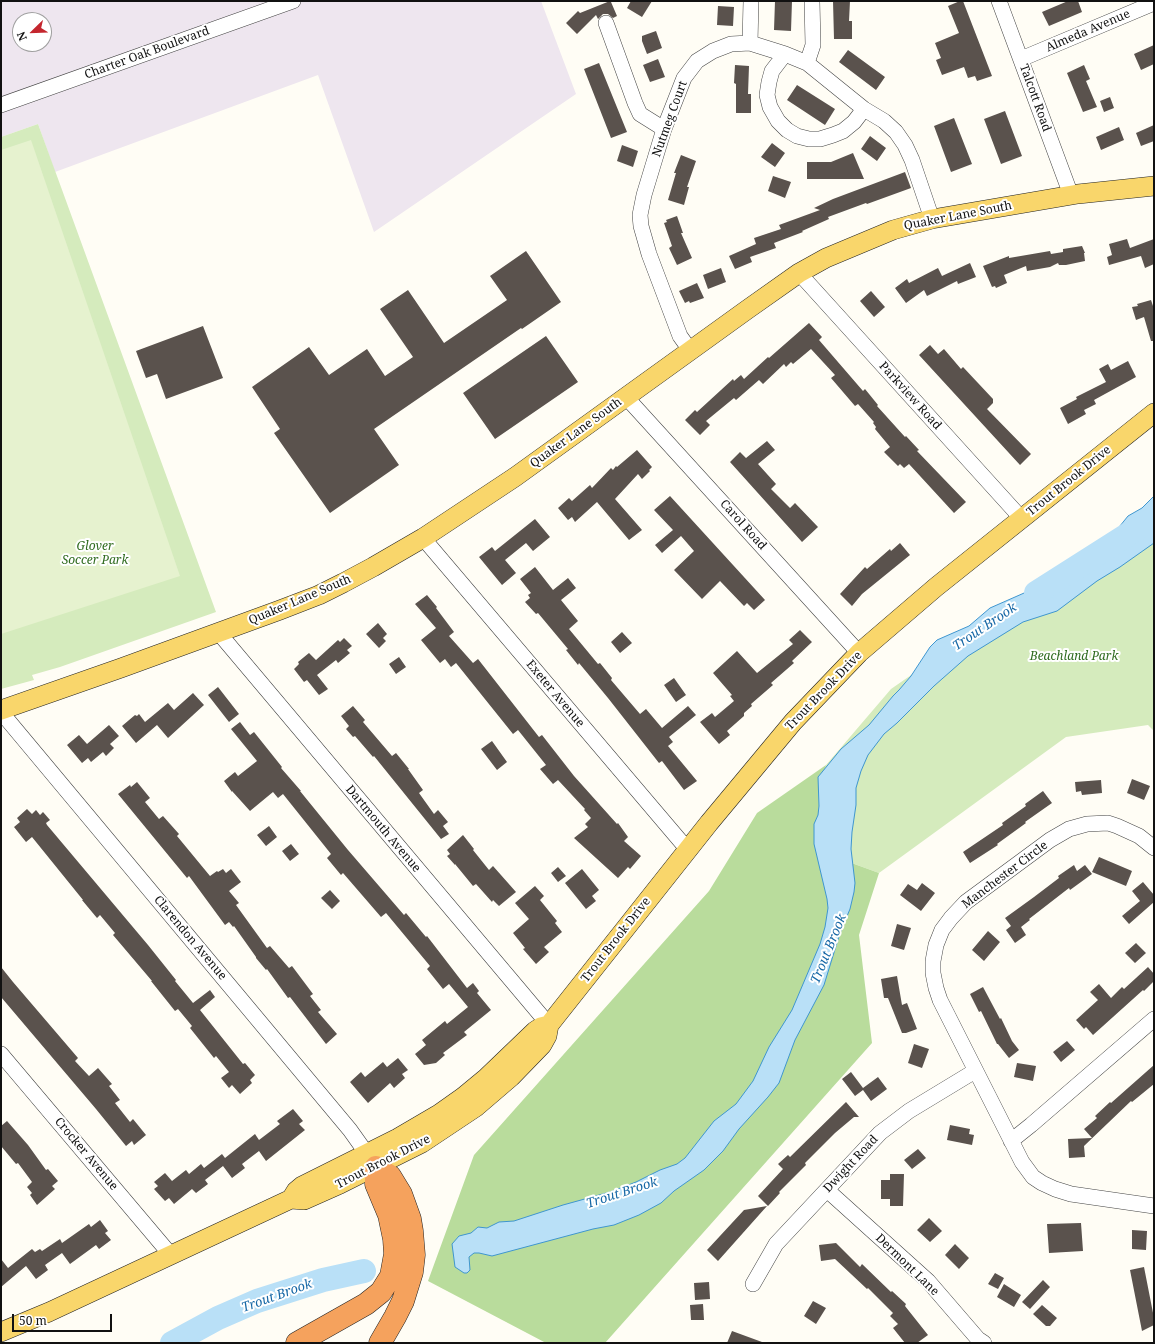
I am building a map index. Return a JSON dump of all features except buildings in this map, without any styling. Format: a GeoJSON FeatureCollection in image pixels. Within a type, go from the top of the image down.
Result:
{"type":"FeatureCollection","features":[{"type":"Feature","properties":{"kind":"highway"},"geometry":{"type":"LineString","coordinates":[[297,1343],[366,1304],[381,1292],[391,1276],[395,1254],[394,1238],[389,1215],[376,1184],[372,1160]]}},
{"type":"Feature","properties":{"kind":"highway"},"geometry":{"type":"LineString","coordinates":[[372,1160],[390,1176],[401,1194],[410,1219],[414,1255],[412,1272],[403,1301],[380,1343]]}},
{"type":"Feature","properties":{"kind":"main road","name":"Quaker Lane South"},"geometry":{"type":"LineString","coordinates":[[1,711],[318,595],[367,571],[423,538],[515,477],[799,273],[826,258],[893,230],[932,219],[1104,190],[1154,186]]}},
{"type":"Feature","properties":{"kind":"main road","name":"Trout Brook Drive"},"geometry":{"type":"LineString","coordinates":[[1,1332],[49,1312],[170,1254],[291,1199],[301,1200],[308,1198],[372,1160],[437,1133],[476,1107],[516,1073],[542,1045],[547,1036],[549,1025],[688,850],[793,722],[859,653],[936,587],[1154,413]]}},
{"type":"Feature","properties":{"kind":"street","name":"Charter Oak Boulevard"},"geometry":{"type":"LineString","coordinates":[[1,105],[293,1]]}},
{"type":"Feature","properties":{"kind":"street"},"geometry":{"type":"LineString","coordinates":[[750,43],[751,1]]}},
{"type":"Feature","properties":{"kind":"street"},"geometry":{"type":"LineString","coordinates":[[807,63],[813,45],[812,1]]}},
{"type":"Feature","properties":{"kind":"street","name":"Talcott Road"},"geometry":{"type":"LineString","coordinates":[[999,1],[1071,195]]}},
{"type":"Feature","properties":{"kind":"street","name":"Almeda Avenue"},"geometry":{"type":"LineString","coordinates":[[1021,59],[1154,3]]}},
{"type":"Feature","properties":{"kind":"street"},"geometry":{"type":"LineString","coordinates":[[606,23],[640,114],[664,128]]}},
{"type":"Feature","properties":{"kind":"street","name":"Nutmeg Court"},"geometry":{"type":"LineString","coordinates":[[690,350],[680,336],[649,254],[641,226],[642,205],[664,128],[684,78],[697,61],[713,50],[731,44],[750,43],[785,54],[807,63],[864,109],[890,126],[905,145],[912,160],[932,219]]}},
{"type":"Feature","properties":{"kind":"street"},"geometry":{"type":"LineString","coordinates":[[785,54],[772,71],[767,94],[770,107],[778,121],[786,130],[796,136],[808,139],[833,135],[842,131],[854,122],[864,109]]}},
{"type":"Feature","properties":{"kind":"street","name":"Parkview Road"},"geometry":{"type":"LineString","coordinates":[[799,273],[1022,519]]}},
{"type":"Feature","properties":{"kind":"street","name":"Carol Road"},"geometry":{"type":"LineString","coordinates":[[626,397],[859,653]]}},
{"type":"Feature","properties":{"kind":"street","name":"Exeter Avenue"},"geometry":{"type":"LineString","coordinates":[[423,538],[688,850]]}},
{"type":"Feature","properties":{"kind":"street","name":"Dartmouth Avenue"},"geometry":{"type":"LineString","coordinates":[[218,632],[549,1025]]}},
{"type":"Feature","properties":{"kind":"street","name":"Clarendon Avenue"},"geometry":{"type":"LineString","coordinates":[[1,711],[350,1130],[372,1160]]}},
{"type":"Feature","properties":{"kind":"street","name":"Manchester Circle"},"geometry":{"type":"LineString","coordinates":[[1154,848],[1139,836],[1108,823],[1097,823],[1069,829],[1050,840],[966,902],[942,930],[936,945],[933,961],[933,973],[940,1000],[1011,1141],[1033,1178],[1055,1190],[1071,1194],[1154,1206]]}},
{"type":"Feature","properties":{"kind":"street"},"geometry":{"type":"LineString","coordinates":[[1011,1141],[1031,1126],[1154,1020]]}},
{"type":"Feature","properties":{"kind":"street","name":"Crocker Avenue"},"geometry":{"type":"LineString","coordinates":[[1,1054],[170,1254]]}},
{"type":"Feature","properties":{"kind":"street","name":"Dwight Road"},"geometry":{"type":"LineString","coordinates":[[753,1284],[776,1244],[880,1133],[909,1110],[975,1071]]}},
{"type":"Feature","properties":{"kind":"street","name":"Dermont Lane"},"geometry":{"type":"LineString","coordinates":[[827,1190],[928,1281],[978,1339],[984,1343]]}},
{"type":"Feature","properties":{"kind":"shaded area"},"geometry":{"type":"Polygon","coordinates":[[[1,1],[541,1],[576,94],[374,232],[318,75],[55,172],[38,124],[1,137],[1,1]]]}},
{"type":"Feature","properties":{"kind":"green space","name":"Glover Soccer Park"},"geometry":{"type":"Polygon","coordinates":[[[38,124],[216,612],[60,667],[32,675],[34,680],[1,689],[1,137],[38,124]]]}},
{"type":"Feature","properties":{"kind":"green space","name":"Glover Soccer Park"},"geometry":{"type":"Polygon","coordinates":[[[31,140],[180,576],[1,634],[1,150],[31,140]]]}},
{"type":"Feature","properties":{"kind":"green space","name":"Beachland Park"},"geometry":{"type":"Polygon","coordinates":[[[1154,513],[1154,731],[1148,725],[1066,737],[879,873],[827,854],[820,798],[826,765],[891,689],[1107,539],[1154,513]]]}},
{"type":"Feature","properties":{"kind":"green space"},"geometry":{"type":"Polygon","coordinates":[[[826,765],[820,798],[827,854],[879,873],[859,935],[872,1043],[605,1343],[546,1343],[428,1281],[474,1155],[709,891],[757,813],[826,765]]]}},
{"type":"Feature","properties":{"kind":"water"},"geometry":{"type":"Polygon","coordinates":[[[1154,496],[1154,543],[1097,581],[1057,611],[1023,622],[968,656],[884,734],[868,755],[856,788],[856,805],[851,849],[855,883],[854,892],[850,909],[840,933],[824,985],[795,1040],[779,1083],[739,1129],[723,1151],[704,1170],[674,1191],[661,1203],[639,1215],[614,1225],[593,1229],[492,1256],[474,1253],[469,1257],[470,1270],[467,1273],[464,1273],[455,1267],[452,1244],[459,1236],[471,1233],[478,1227],[487,1228],[499,1222],[514,1221],[610,1192],[677,1164],[685,1158],[714,1121],[736,1104],[753,1081],[769,1047],[792,1010],[820,944],[825,927],[828,908],[827,899],[814,844],[814,824],[818,815],[819,806],[818,777],[841,749],[869,725],[911,676],[930,647],[937,640],[969,626],[990,608],[1065,575],[1088,562],[1095,556],[1128,516],[1142,508],[1154,496]]]}},
{"type":"Feature","properties":{"kind":"waterway","name":"Trout Brook"},"geometry":{"type":"LineString","coordinates":[[1036,593],[1154,518]]}},
{"type":"Feature","properties":{"kind":"waterway","name":"Trout Brook"},"geometry":{"type":"LineString","coordinates":[[172,1343],[218,1318],[257,1301],[323,1280],[364,1271]]}}]}
